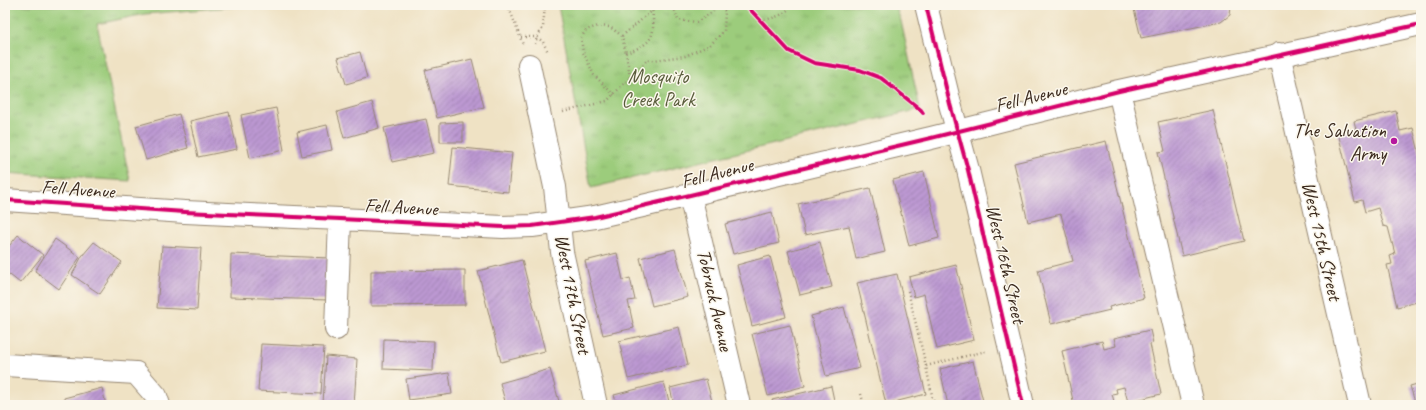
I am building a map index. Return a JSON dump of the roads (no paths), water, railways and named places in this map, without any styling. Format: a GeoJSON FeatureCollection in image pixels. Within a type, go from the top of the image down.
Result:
{"type":"FeatureCollection","features":[{"type":"Feature","properties":{"kind":"street","name":"West 16th Street"},"geometry":{"type":"LineString","coordinates":[[926,5],[992,268],[1023,405]]}},
{"type":"Feature","properties":{"kind":"street","name":"Fell Avenue"},"geometry":{"type":"LineString","coordinates":[[5,200],[185,212],[340,220],[503,227],[532,226],[595,217],[958,131],[1119,90],[1279,54],[1421,25]]}},
{"type":"Feature","properties":{"kind":"street","name":"West 15th Street"},"geometry":{"type":"LineString","coordinates":[[1279,54],[1360,405]]}},
{"type":"Feature","properties":{"kind":"street","name":"West 17th Street"},"geometry":{"type":"LineString","coordinates":[[529,65],[555,187],[562,252],[596,405]]}},
{"type":"Feature","properties":{"kind":"street"},"geometry":{"type":"LineString","coordinates":[[1119,90],[1193,405]]}},
{"type":"Feature","properties":{"kind":"street","name":"Tobruck Avenue"},"geometry":{"type":"LineString","coordinates":[[690,195],[739,405]]}},
{"type":"Feature","properties":{"kind":"street"},"geometry":{"type":"LineString","coordinates":[[336,329],[340,220]]}},
{"type":"Feature","properties":{"kind":"street"},"geometry":{"type":"LineString","coordinates":[[5,365],[136,373],[156,396],[159,405]]}},
{"type":"Feature","properties":{"kind":"place","name":"The Salvation Army"},"geometry":{"type":"Point","coordinates":[1394,141]}},
{"type":"Feature","properties":{"kind":"park label","name":"Mosquito Creek Park"},"geometry":{"type":"Point","coordinates":[658,88]}}]}
